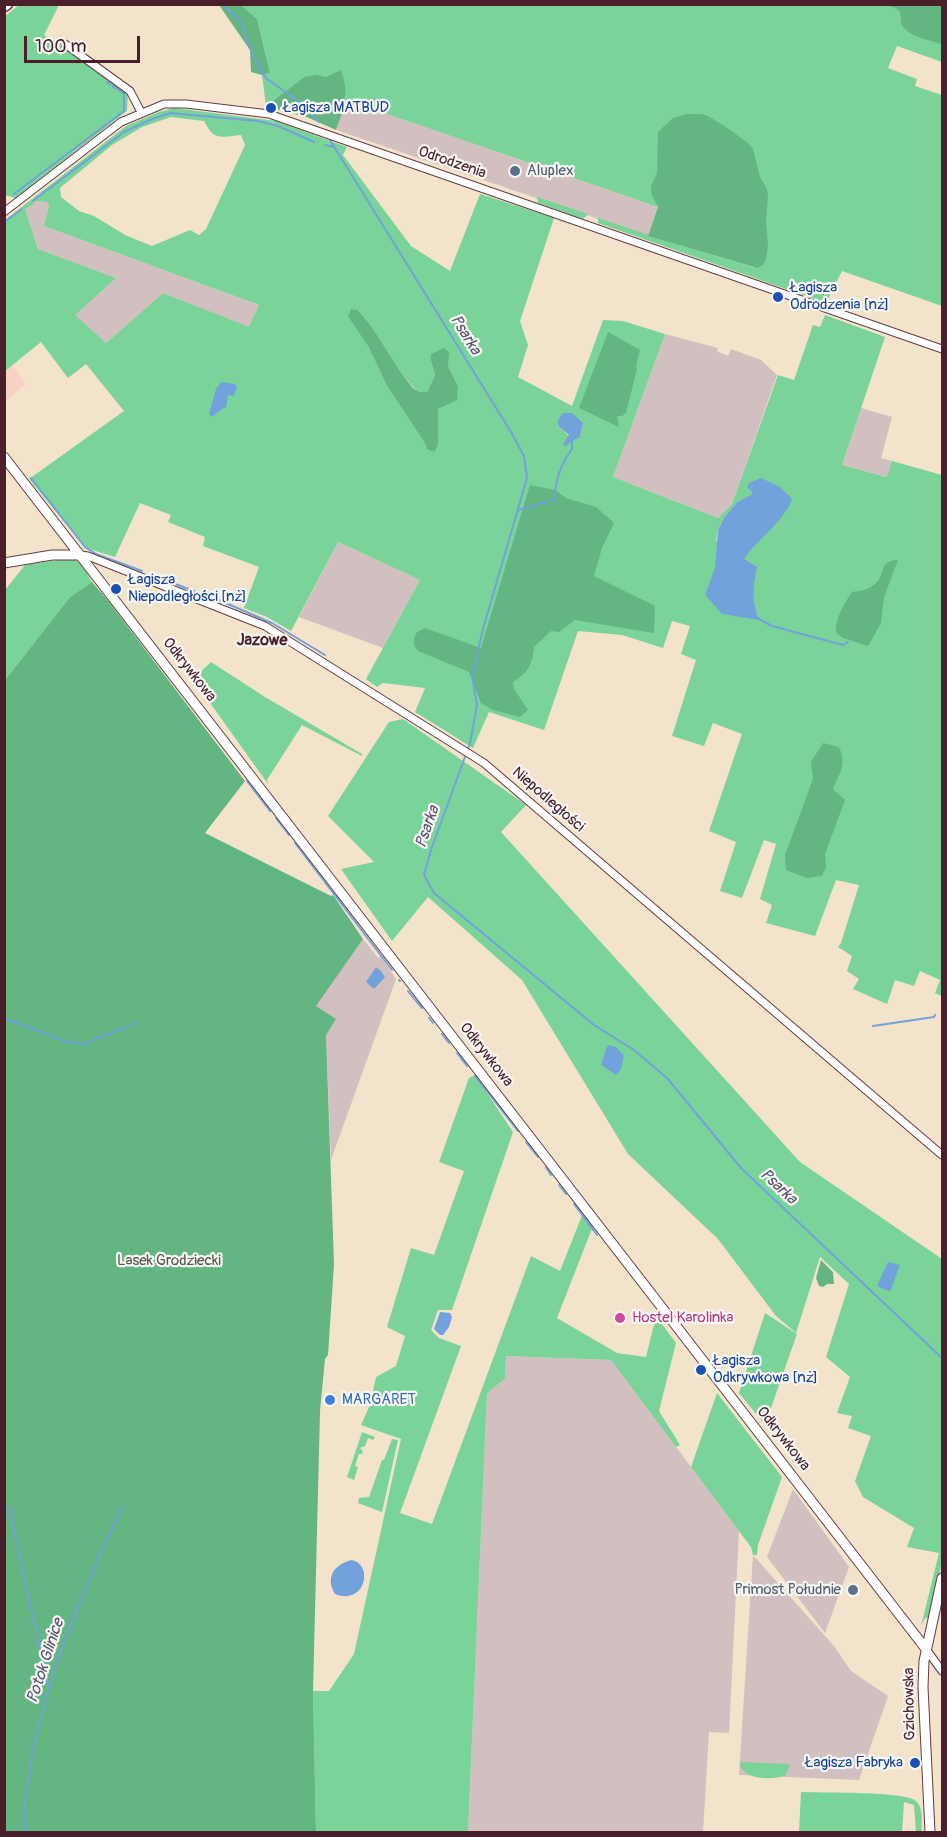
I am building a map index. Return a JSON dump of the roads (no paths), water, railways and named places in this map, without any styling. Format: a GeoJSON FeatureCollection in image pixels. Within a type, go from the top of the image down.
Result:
{"type":"FeatureCollection","features":[{"type":"Feature","properties":{"kind":"street"},"geometry":{"type":"LineString","coordinates":[[65,44],[130,91],[141,112]]}},
{"type":"Feature","properties":{"kind":"street","name":"Odrodzenia"},"geometry":{"type":"LineString","coordinates":[[4,212],[121,122],[141,112],[175,102],[269,114],[942,349]]}},
{"type":"Feature","properties":{"kind":"street","name":"Odkrywkowa"},"geometry":{"type":"LineString","coordinates":[[4,457],[942,1671]]}},
{"type":"Feature","properties":{"kind":"street"},"geometry":{"type":"LineString","coordinates":[[4,563],[52,555],[80,555]]}},
{"type":"Feature","properties":{"kind":"street","name":"Niepodległości"},"geometry":{"type":"LineString","coordinates":[[80,555],[88,556],[265,626],[474,756],[942,1155]]}},
{"type":"Feature","properties":{"kind":"street","name":"Gzichowska"},"geometry":{"type":"LineString","coordinates":[[930,1833],[922,1687],[926,1649],[942,1578]]}},
{"type":"Feature","properties":{"kind":"water"},"geometry":{"type":"Polygon","coordinates":[[[221,382],[235,384],[237,388],[234,396],[228,395],[226,408],[212,417],[209,414],[216,389],[221,382]]]}},
{"type":"Feature","properties":{"kind":"water"},"geometry":{"type":"Polygon","coordinates":[[[563,413],[572,413],[583,423],[580,437],[565,447],[563,444],[569,435],[559,427],[557,422],[563,413]]]}},
{"type":"Feature","properties":{"kind":"water"},"geometry":{"type":"Polygon","coordinates":[[[761,478],[780,487],[792,499],[784,514],[744,559],[757,567],[754,594],[759,620],[722,614],[705,595],[715,568],[718,530],[737,502],[751,495],[752,492],[747,487],[749,483],[761,478]]]}},
{"type":"Feature","properties":{"kind":"water"},"geometry":{"type":"Polygon","coordinates":[[[376,967],[385,977],[374,989],[366,982],[376,967]]]}},
{"type":"Feature","properties":{"kind":"water"},"geometry":{"type":"Polygon","coordinates":[[[609,1045],[616,1047],[624,1056],[621,1069],[616,1075],[601,1065],[609,1045]]]}},
{"type":"Feature","properties":{"kind":"water"},"geometry":{"type":"Polygon","coordinates":[[[888,1262],[900,1265],[890,1292],[877,1286],[888,1262]]]}},
{"type":"Feature","properties":{"kind":"water"},"geometry":{"type":"Polygon","coordinates":[[[440,1312],[450,1313],[452,1317],[443,1335],[434,1329],[440,1312]]]}},
{"type":"Feature","properties":{"kind":"water"},"geometry":{"type":"Polygon","coordinates":[[[352,1560],[359,1563],[363,1569],[363,1583],[353,1594],[345,1596],[335,1594],[331,1582],[333,1573],[340,1565],[352,1560]]]}},
{"type":"Feature","properties":{"kind":"waterway","name":"Psarka"},"geometry":{"type":"LineString","coordinates":[[223,4],[242,22],[247,42],[261,72],[267,79],[300,102],[319,122]]}},
{"type":"Feature","properties":{"kind":"waterway"},"geometry":{"type":"LineString","coordinates":[[14,194],[124,111],[124,94],[107,82]]}},
{"type":"Feature","properties":{"kind":"waterway"},"geometry":{"type":"LineString","coordinates":[[33,201],[124,132],[170,113],[258,121],[278,126],[314,142]]}},
{"type":"Feature","properties":{"kind":"waterway","name":"Psarka"},"geometry":{"type":"LineString","coordinates":[[330,140],[511,432],[524,456],[527,478],[472,675],[477,705],[470,743],[424,875],[434,893],[594,1025],[634,1050],[667,1078],[741,1168],[942,1358]]}},
{"type":"Feature","properties":{"kind":"waterway"},"geometry":{"type":"LineString","coordinates":[[325,145],[333,147]]}},
{"type":"Feature","properties":{"kind":"waterway"},"geometry":{"type":"LineString","coordinates":[[4,222],[22,209]]}},
{"type":"Feature","properties":{"kind":"waterway"},"geometry":{"type":"LineString","coordinates":[[518,510],[554,500],[559,473],[572,449],[572,440]]}},
{"type":"Feature","properties":{"kind":"waterway"},"geometry":{"type":"LineString","coordinates":[[31,478],[85,547],[96,554],[142,571]]}},
{"type":"Feature","properties":{"kind":"waterway"},"geometry":{"type":"LineString","coordinates":[[154,576],[202,594]]}},
{"type":"Feature","properties":{"kind":"waterway"},"geometry":{"type":"LineString","coordinates":[[214,598],[272,623],[325,655]]}},
{"type":"Feature","properties":{"kind":"waterway"},"geometry":{"type":"LineString","coordinates":[[757,618],[772,626],[843,645],[848,642]]}},
{"type":"Feature","properties":{"kind":"waterway"},"geometry":{"type":"LineString","coordinates":[[247,781],[270,811]]}},
{"type":"Feature","properties":{"kind":"waterway"},"geometry":{"type":"LineString","coordinates":[[276,818],[289,835]]}},
{"type":"Feature","properties":{"kind":"waterway"},"geometry":{"type":"LineString","coordinates":[[295,843],[392,970]]}},
{"type":"Feature","properties":{"kind":"waterway"},"geometry":{"type":"LineString","coordinates":[[408,991],[422,1008]]}},
{"type":"Feature","properties":{"kind":"waterway"},"geometry":{"type":"LineString","coordinates":[[873,1026],[935,1015]]}},
{"type":"Feature","properties":{"kind":"waterway"},"geometry":{"type":"LineString","coordinates":[[4,1018],[67,1042],[84,1044],[136,1023]]}},
{"type":"Feature","properties":{"kind":"waterway"},"geometry":{"type":"LineString","coordinates":[[429,1018],[433,1023]]}},
{"type":"Feature","properties":{"kind":"waterway"},"geometry":{"type":"LineString","coordinates":[[442,1034],[449,1043]]}},
{"type":"Feature","properties":{"kind":"waterway"},"geometry":{"type":"LineString","coordinates":[[457,1053],[467,1066]]}},
{"type":"Feature","properties":{"kind":"waterway"},"geometry":{"type":"LineString","coordinates":[[475,1076],[518,1131]]}},
{"type":"Feature","properties":{"kind":"waterway"},"geometry":{"type":"LineString","coordinates":[[526,1142],[538,1157]]}},
{"type":"Feature","properties":{"kind":"waterway"},"geometry":{"type":"LineString","coordinates":[[546,1167],[551,1175]]}},
{"type":"Feature","properties":{"kind":"waterway"},"geometry":{"type":"LineString","coordinates":[[559,1185],[566,1194]]}},
{"type":"Feature","properties":{"kind":"waterway"},"geometry":{"type":"LineString","coordinates":[[574,1204],[597,1235]]}},
{"type":"Feature","properties":{"kind":"waterway"},"geometry":{"type":"LineString","coordinates":[[9,1507],[48,1686]]}},
{"type":"Feature","properties":{"kind":"waterway","name":"Potok Glinice"},"geometry":{"type":"LineString","coordinates":[[25,1832],[24,1816],[30,1769],[55,1667],[93,1570],[122,1507]]}},
{"type":"Feature","properties":{"kind":"place","name":"Łagisza MATBUD"},"geometry":{"type":"Point","coordinates":[271,108]}},
{"type":"Feature","properties":{"kind":"place","name":"Aluplex"},"geometry":{"type":"Point","coordinates":[515,171]}},
{"type":"Feature","properties":{"kind":"place","name":"Łagisza Odrodzenia [nż]"},"geometry":{"type":"Point","coordinates":[778,297]}},
{"type":"Feature","properties":{"kind":"place","name":"Łagisza Niepodległości [nż]"},"geometry":{"type":"Point","coordinates":[116,589]}},
{"type":"Feature","properties":{"kind":"place","name":"Hostel Karolinka"},"geometry":{"type":"Point","coordinates":[620,1318]}},
{"type":"Feature","properties":{"kind":"place","name":"Łagisza Odkrywkowa [nż]"},"geometry":{"type":"Point","coordinates":[701,1370]}},
{"type":"Feature","properties":{"kind":"place","name":"MARGARET"},"geometry":{"type":"Point","coordinates":[330,1400]}},
{"type":"Feature","properties":{"kind":"place","name":"Primost Południe"},"geometry":{"type":"Point","coordinates":[853,1590]}},
{"type":"Feature","properties":{"kind":"place","name":"Łagisza Fabryka"},"geometry":{"type":"Point","coordinates":[915,1763]}},
{"type":"Feature","properties":{"kind":"district","name":"Jazowe"},"geometry":{"type":"Point","coordinates":[262,641]}},
{"type":"Feature","properties":{"kind":"park label","name":"Lasek Grodziecki"},"geometry":{"type":"Point","coordinates":[169,1261]}}]}
